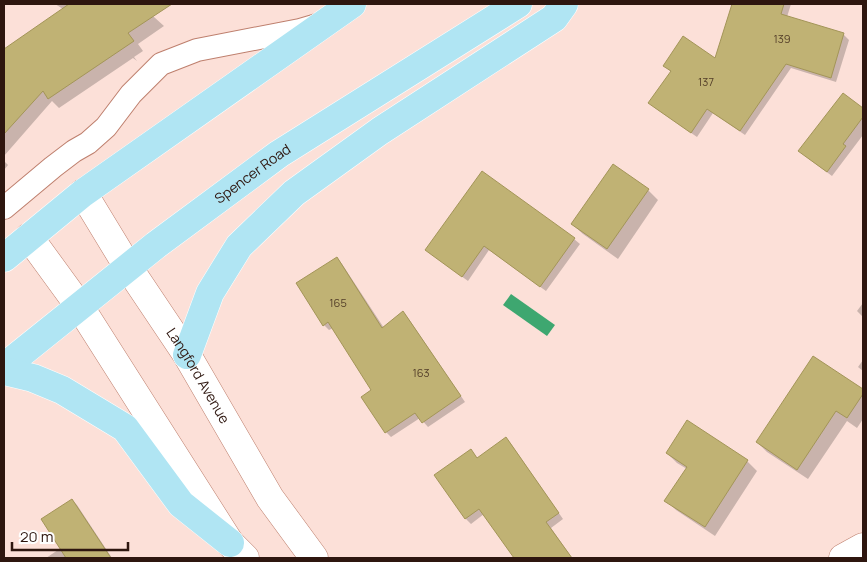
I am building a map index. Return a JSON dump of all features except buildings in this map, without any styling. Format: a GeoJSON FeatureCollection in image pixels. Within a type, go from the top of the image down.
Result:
{"type":"FeatureCollection","features":[{"type":"Feature","properties":{"kind":"main road"},"geometry":{"type":"LineString","coordinates":[[4,258],[83,193],[352,4]]}},
{"type":"Feature","properties":{"kind":"main road","name":"Spencer Road"},"geometry":{"type":"LineString","coordinates":[[4,367],[128,267],[279,154],[518,4]]}},
{"type":"Feature","properties":{"kind":"main road"},"geometry":{"type":"LineString","coordinates":[[187,355],[210,293],[239,246],[294,193],[380,132],[554,18],[564,4]]}},
{"type":"Feature","properties":{"kind":"main road","name":"Langford Avenue"},"geometry":{"type":"LineString","coordinates":[[83,193],[128,267],[187,355],[270,498],[314,558]]}},
{"type":"Feature","properties":{"kind":"main road"},"geometry":{"type":"LineString","coordinates":[[29,237],[80,307],[238,551]]}},
{"type":"Feature","properties":{"kind":"main road"},"geometry":{"type":"LineString","coordinates":[[4,371],[32,378],[62,390],[125,428],[181,504],[238,551]]}},
{"type":"Feature","properties":{"kind":"main road"},"geometry":{"type":"LineString","coordinates":[[843,558],[863,547]]}},
{"type":"Feature","properties":{"kind":"lane"},"geometry":{"type":"LineString","coordinates":[[4,208],[53,167],[88,143],[106,127],[131,94],[161,64],[197,50],[300,30],[325,22]]}},
{"type":"Feature","properties":{"kind":"shaded area"},"geometry":{"type":"Polygon","coordinates":[[[511,294],[555,325],[547,336],[503,305],[511,294]]]}}]}
